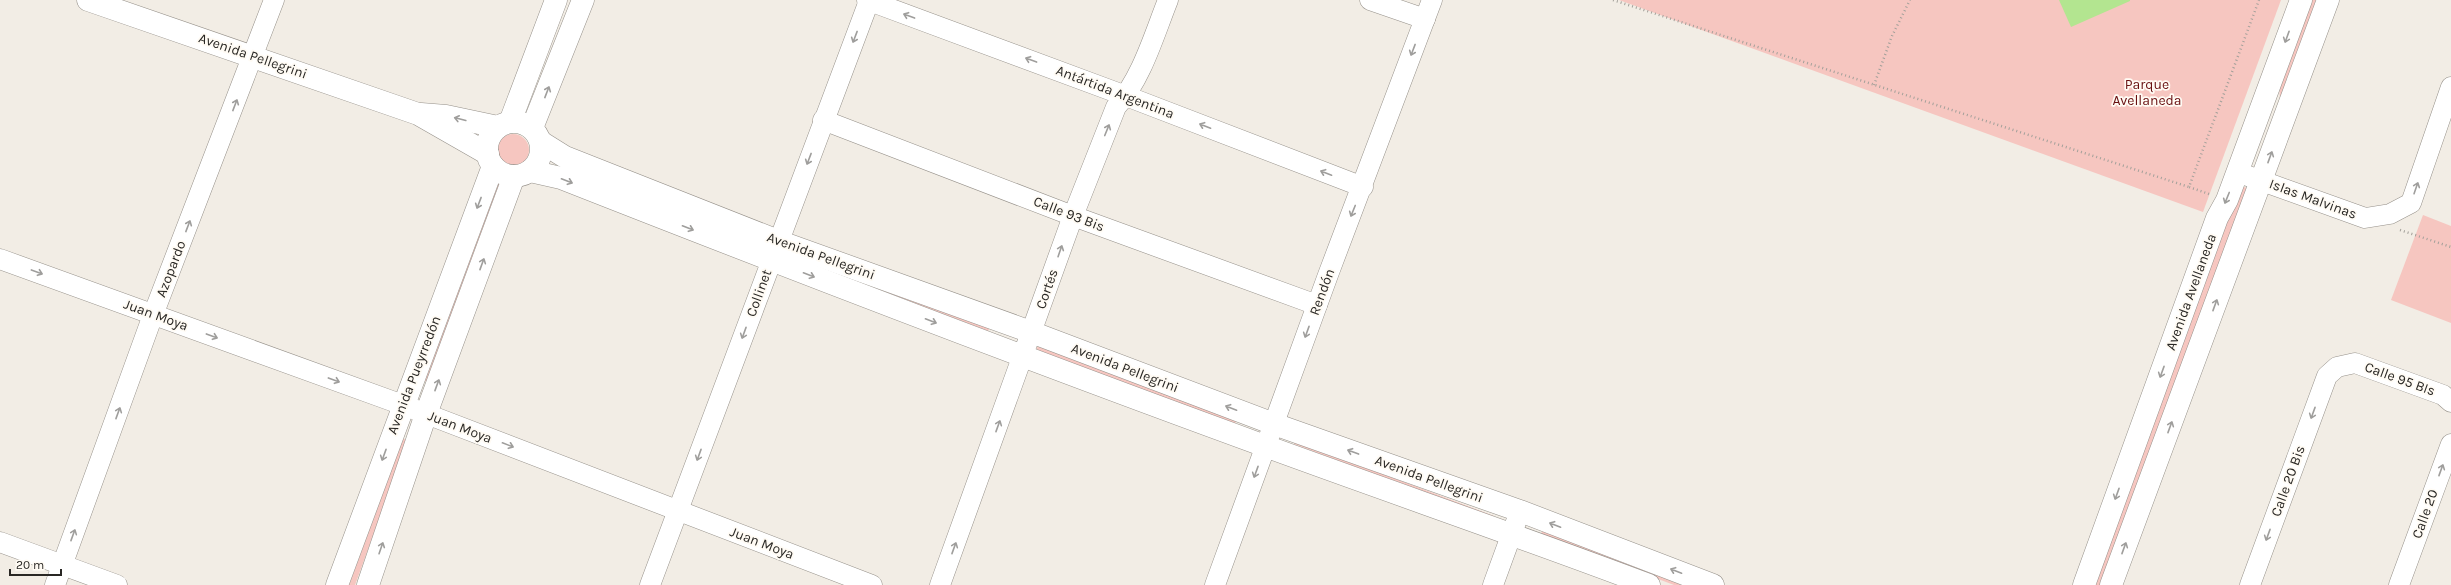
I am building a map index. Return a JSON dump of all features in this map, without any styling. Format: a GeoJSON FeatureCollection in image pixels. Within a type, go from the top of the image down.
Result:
{"type":"FeatureCollection","features":[{"type":"Feature","properties":{"kind":"main road","name":"Avenida Pellegrini"},"geometry":{"type":"LineString","coordinates":[[88,0],[254,56],[418,114],[490,160]]}},
{"type":"Feature","properties":{"kind":"main road"},"geometry":{"type":"LineString","coordinates":[[556,0],[544,32],[504,124],[488,140],[490,160],[500,172],[522,174],[539,161],[537,135],[567,41],[583,0]]}},
{"type":"Feature","properties":{"kind":"main road","name":"Avenida Avellaneda"},"geometry":{"type":"LineString","coordinates":[[2084,585],[2215,226],[2227,200],[2236,172],[2301,0]]}},
{"type":"Feature","properties":{"kind":"main road","name":"Avenida Avellaneda"},"geometry":{"type":"LineString","coordinates":[[2111,585],[2328,0]]}},
{"type":"Feature","properties":{"kind":"main road"},"geometry":{"type":"LineString","coordinates":[[544,32],[567,41]]}},
{"type":"Feature","properties":{"kind":"main road","name":"Avenida Pellegrini"},"geometry":{"type":"LineString","coordinates":[[418,114],[446,116],[504,124]]}},
{"type":"Feature","properties":{"kind":"main road"},"geometry":{"type":"LineString","coordinates":[[504,124],[525,123],[537,135]]}},
{"type":"Feature","properties":{"kind":"main road","name":"Avenida Pellegrini"},"geometry":{"type":"LineString","coordinates":[[537,135],[565,157],[778,241],[1031,332],[1274,424],[1520,511],[1712,585]]}},
{"type":"Feature","properties":{"kind":"main road","name":"Avenida Pueyrredón"},"geometry":{"type":"LineString","coordinates":[[337,585],[490,160]]}},
{"type":"Feature","properties":{"kind":"main road","name":"Avenida Pellegrini"},"geometry":{"type":"LineString","coordinates":[[522,174],[561,178],[771,261],[1024,356],[1265,446],[1511,533],[1649,585]]}},
{"type":"Feature","properties":{"kind":"main road","name":"Avenida Pueyrredón"},"geometry":{"type":"LineString","coordinates":[[368,585],[426,414],[522,174]]}},
{"type":"Feature","properties":{"kind":"street","name":"Azopardo"},"geometry":{"type":"LineString","coordinates":[[55,585],[153,315],[254,56],[274,0]]}},
{"type":"Feature","properties":{"kind":"street","name":"Antártida Argentina"},"geometry":{"type":"LineString","coordinates":[[868,0],[1363,186]]}},
{"type":"Feature","properties":{"kind":"street","name":"Collinet"},"geometry":{"type":"LineString","coordinates":[[650,585],[679,511],[868,0]]}},
{"type":"Feature","properties":{"kind":"street","name":"Cortés"},"geometry":{"type":"LineString","coordinates":[[940,585],[1024,356],[1072,216],[1116,107],[1126,96],[1168,0]]}},
{"type":"Feature","properties":{"kind":"street"},"geometry":{"type":"LineString","coordinates":[[1370,0],[1425,18]]}},
{"type":"Feature","properties":{"kind":"street","name":"Rendón"},"geometry":{"type":"LineString","coordinates":[[1214,585],[1317,305],[1432,0]]}},
{"type":"Feature","properties":{"kind":"street"},"geometry":{"type":"LineString","coordinates":[[2392,221],[2411,203],[2451,87]]}},
{"type":"Feature","properties":{"kind":"street","name":"Calle 93 Bis"},"geometry":{"type":"LineString","coordinates":[[823,120],[1072,216],[1317,305]]}},
{"type":"Feature","properties":{"kind":"street","name":"Islas Malvinas"},"geometry":{"type":"LineString","coordinates":[[2236,172],[2365,218],[2392,221]]}},
{"type":"Feature","properties":{"kind":"street","name":"Juan Moya"},"geometry":{"type":"LineString","coordinates":[[0,259],[403,405],[872,585]]}},
{"type":"Feature","properties":{"kind":"street","name":"Calle 95 BIs"},"geometry":{"type":"LineString","coordinates":[[2327,376],[2337,367],[2355,363],[2443,395],[2451,402]]}},
{"type":"Feature","properties":{"kind":"street","name":"Calle 20 Bis"},"geometry":{"type":"LineString","coordinates":[[2250,585],[2327,376]]}},
{"type":"Feature","properties":{"kind":"street","name":"Calle 20"},"geometry":{"type":"LineString","coordinates":[[2399,585],[2451,444]]}},
{"type":"Feature","properties":{"kind":"street"},"geometry":{"type":"LineString","coordinates":[[1493,585],[1520,511]]}},
{"type":"Feature","properties":{"kind":"street"},"geometry":{"type":"LineString","coordinates":[[0,542],[117,585]]}},
{"type":"Feature","properties":{"kind":"path"},"geometry":{"type":"LineString","coordinates":[[1613,0],[2189,186],[2227,200]]}},
{"type":"Feature","properties":{"kind":"path"},"geometry":{"type":"LineString","coordinates":[[1874,85],[1892,36],[1910,0]]}},
{"type":"Feature","properties":{"kind":"path"},"geometry":{"type":"LineString","coordinates":[[2189,186],[2259,0]]}},
{"type":"Feature","properties":{"kind":"path"},"geometry":{"type":"LineString","coordinates":[[2392,221],[2451,247]]}},
{"type":"Feature","properties":{"kind":"green space","name":"Parque Avellaneda"},"geometry":{"type":"Polygon","coordinates":[[[1619,0],[2281,0],[2203,212],[1619,0]]]}},
{"type":"Feature","properties":{"kind":"green space"},"geometry":{"type":"Polygon","coordinates":[[[2308,0],[2320,0],[2280,101],[2279,80],[2308,0]]]}},
{"type":"Feature","properties":{"kind":"green space"},"geometry":{"type":"Polygon","coordinates":[[[510,134],[516,134],[525,138],[529,150],[525,162],[516,166],[510,166],[501,162],[497,153],[497,147],[501,138],[510,134]]]}},
{"type":"Feature","properties":{"kind":"green space"},"geometry":{"type":"Polygon","coordinates":[[[499,181],[503,183],[429,383],[425,381],[499,181]]]}},
{"type":"Feature","properties":{"kind":"green space"},"geometry":{"type":"Polygon","coordinates":[[[2240,185],[2251,190],[2105,585],[2092,585],[2240,185]]]}},
{"type":"Feature","properties":{"kind":"green space"},"geometry":{"type":"Polygon","coordinates":[[[2423,215],[2451,226],[2451,323],[2391,300],[2423,215]]]}},
{"type":"Feature","properties":{"kind":"green space"},"geometry":{"type":"Polygon","coordinates":[[[790,256],[990,328],[988,331],[790,256]]]}},
{"type":"Feature","properties":{"kind":"green space"},"geometry":{"type":"Polygon","coordinates":[[[1038,346],[1236,421],[1235,424],[1036,350],[1038,346]]]}},
{"type":"Feature","properties":{"kind":"green space"},"geometry":{"type":"Polygon","coordinates":[[[403,439],[408,440],[355,585],[349,585],[403,439]]]}},
{"type":"Feature","properties":{"kind":"green space"},"geometry":{"type":"Polygon","coordinates":[[[1295,441],[1494,516],[1492,519],[1294,444],[1295,441]]]}},
{"type":"Feature","properties":{"kind":"green space"},"geometry":{"type":"Polygon","coordinates":[[[1542,531],[1685,585],[1674,585],[1541,535],[1542,531]]]}},
{"type":"Feature","properties":{"kind":"shaded area"},"geometry":{"type":"Polygon","coordinates":[[[2059,0],[2130,0],[2130,1],[2071,27],[2059,0]]]}}]}
